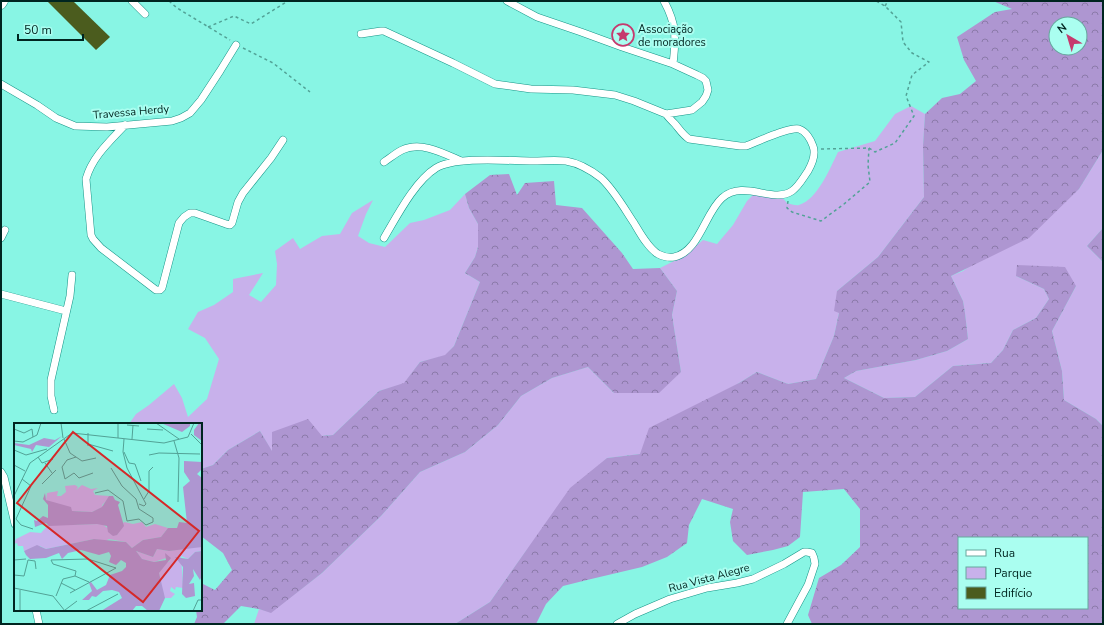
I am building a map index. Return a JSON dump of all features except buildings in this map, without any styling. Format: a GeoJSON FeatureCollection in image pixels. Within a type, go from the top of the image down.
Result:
{"type":"FeatureCollection","features":[{"type":"Feature","properties":{"kind":"street"},"geometry":{"type":"LineString","coordinates":[[132,1],[144,14]]}},
{"type":"Feature","properties":{"kind":"street"},"geometry":{"type":"LineString","coordinates":[[507,1],[543,19],[673,64],[703,78],[706,81],[708,90],[702,102],[692,110],[666,114]]}},
{"type":"Feature","properties":{"kind":"street"},"geometry":{"type":"LineString","coordinates":[[664,1],[670,12],[676,34],[673,64]]}},
{"type":"Feature","properties":{"kind":"street"},"geometry":{"type":"LineString","coordinates":[[361,34],[380,31],[384,32],[452,62],[495,84],[531,89],[573,90],[615,95],[634,101],[666,114],[679,131],[689,139],[746,146],[785,131],[798,129],[806,134],[814,149],[811,164],[805,176],[792,191],[785,194],[771,194],[749,190],[733,191],[715,205],[690,247],[672,257],[658,253],[643,239],[612,191],[601,178],[584,168],[567,161],[461,161],[438,167],[426,175],[409,198],[384,238]]}},
{"type":"Feature","properties":{"kind":"street","name":"Travessa Herdy"},"geometry":{"type":"LineString","coordinates":[[1,84],[56,118],[71,125],[84,127],[172,121],[190,113],[201,100],[236,45]]}},
{"type":"Feature","properties":{"kind":"street"},"geometry":{"type":"LineString","coordinates":[[125,125],[94,160],[87,173],[86,179],[91,234],[93,239],[101,248],[156,290],[162,288],[181,220],[190,213],[195,213],[230,225],[232,223],[238,202],[243,193],[271,158],[283,140]]}},
{"type":"Feature","properties":{"kind":"street"},"geometry":{"type":"LineString","coordinates":[[384,162],[404,149],[418,147],[437,150],[461,161]]}},
{"type":"Feature","properties":{"kind":"street"},"geometry":{"type":"LineString","coordinates":[[1,238],[5,230]]}},
{"type":"Feature","properties":{"kind":"street"},"geometry":{"type":"LineString","coordinates":[[54,410],[51,396],[51,380],[70,296],[72,275]]}},
{"type":"Feature","properties":{"kind":"street"},"geometry":{"type":"LineString","coordinates":[[1,294],[66,311]]}},
{"type":"Feature","properties":{"kind":"street"},"geometry":{"type":"LineString","coordinates":[[2,474],[14,520]]}},
{"type":"Feature","properties":{"kind":"street","name":"Rua Vista Alegre"},"geometry":{"type":"LineString","coordinates":[[617,624],[635,614],[670,599],[707,588],[753,579],[804,552],[812,553],[815,564],[808,585],[787,624]]}},
{"type":"Feature","properties":{"kind":"street"},"geometry":{"type":"LineString","coordinates":[[36,611],[39,624]]}},
{"type":"Feature","properties":{"kind":"path"},"geometry":{"type":"LineString","coordinates":[[208,27],[234,16],[251,24],[288,1]]}},
{"type":"Feature","properties":{"kind":"path"},"geometry":{"type":"LineString","coordinates":[[814,149],[869,148],[875,152],[895,143],[914,116],[906,96],[912,75],[929,62],[912,53],[903,42],[901,22],[885,6],[876,1]]}},
{"type":"Feature","properties":{"kind":"path"},"geometry":{"type":"LineString","coordinates":[[885,6],[888,1]]}},
{"type":"Feature","properties":{"kind":"path"},"geometry":{"type":"LineString","coordinates":[[785,194],[789,198],[787,208],[792,212],[821,221],[870,182],[868,165],[869,148]]}},
{"type":"Feature","properties":{"kind":"green space"},"geometry":{"type":"Polygon","coordinates":[[[993,1],[1103,1],[1103,150],[1079,189],[1029,238],[951,276],[963,301],[968,339],[947,351],[916,360],[856,371],[844,378],[884,398],[915,397],[953,366],[991,363],[1003,350],[1013,330],[1036,318],[1049,299],[1044,289],[1016,276],[1017,265],[1065,267],[1076,286],[1052,331],[1062,371],[1064,400],[1096,419],[1103,426],[1103,624],[812,624],[808,615],[819,578],[841,565],[860,547],[860,509],[844,489],[803,492],[800,537],[788,546],[747,555],[733,541],[730,522],[733,509],[702,499],[689,525],[687,543],[667,557],[642,567],[563,586],[546,604],[536,624],[455,624],[490,602],[570,488],[607,458],[640,454],[649,428],[739,383],[757,372],[788,384],[816,379],[834,336],[839,313],[834,311],[837,291],[878,257],[924,197],[923,146],[925,114],[942,98],[960,94],[976,81],[964,60],[957,37],[995,12],[1012,9],[993,1]]]}},
{"type":"Feature","properties":{"kind":"green space"},"geometry":{"type":"Polygon","coordinates":[[[911,106],[925,114],[923,146],[924,197],[878,257],[837,291],[839,313],[834,336],[816,379],[788,384],[757,372],[739,383],[640,454],[607,458],[526,551],[490,602],[455,624],[254,624],[259,609],[271,612],[322,573],[381,516],[420,472],[465,452],[498,425],[521,396],[552,378],[588,367],[614,393],[681,372],[672,315],[677,291],[660,268],[684,256],[703,240],[717,244],[733,225],[747,201],[755,193],[780,195],[787,203],[795,205],[806,202],[818,190],[838,152],[875,141],[895,114],[911,106]]]}},
{"type":"Feature","properties":{"kind":"green space"},"geometry":{"type":"Polygon","coordinates":[[[1103,150],[1103,228],[1087,246],[1103,262],[1103,426],[1096,419],[1064,400],[1062,371],[1052,331],[1076,286],[1016,276],[1044,289],[1049,299],[1036,318],[1013,330],[1003,350],[991,363],[953,366],[915,397],[884,398],[844,378],[856,371],[916,360],[947,351],[968,339],[963,301],[951,276],[963,271],[1079,189],[1103,150]]]}},
{"type":"Feature","properties":{"kind":"green space"},"geometry":{"type":"Polygon","coordinates":[[[509,174],[517,195],[525,183],[554,181],[556,205],[582,208],[622,253],[633,269],[660,268],[677,291],[672,315],[681,372],[659,393],[614,393],[588,367],[552,378],[521,396],[498,425],[465,452],[420,472],[381,516],[322,573],[271,613],[241,606],[223,624],[194,624],[197,617],[196,611],[202,611],[202,584],[215,590],[232,570],[223,553],[202,537],[202,469],[213,465],[228,450],[260,431],[272,451],[272,432],[308,419],[322,436],[333,435],[379,391],[404,383],[420,362],[445,355],[454,346],[480,282],[465,273],[475,257],[478,247],[478,224],[469,208],[465,194],[490,175],[509,174]]]}},
{"type":"Feature","properties":{"kind":"green space"},"geometry":{"type":"Polygon","coordinates":[[[465,194],[469,208],[478,224],[478,247],[475,257],[465,273],[480,282],[454,346],[445,356],[420,362],[404,384],[379,391],[333,435],[322,436],[272,452],[260,431],[228,450],[213,465],[202,469],[202,423],[130,423],[136,414],[174,384],[182,398],[188,417],[207,399],[219,359],[205,338],[188,329],[198,312],[214,305],[233,292],[233,279],[263,273],[249,295],[261,302],[276,285],[277,264],[275,251],[293,238],[300,249],[322,236],[340,234],[352,213],[373,200],[358,236],[369,243],[385,247],[410,223],[424,220],[450,210],[465,194]]]}},
{"type":"Feature","properties":{"kind":"green space"},"geometry":{"type":"Polygon","coordinates":[[[1103,228],[1103,262],[1087,246],[1103,228]]]}},
{"type":"Feature","properties":{"kind":"place","name":"Associação de moradores"},"geometry":{"type":"Point","coordinates":[623,35]}}]}
